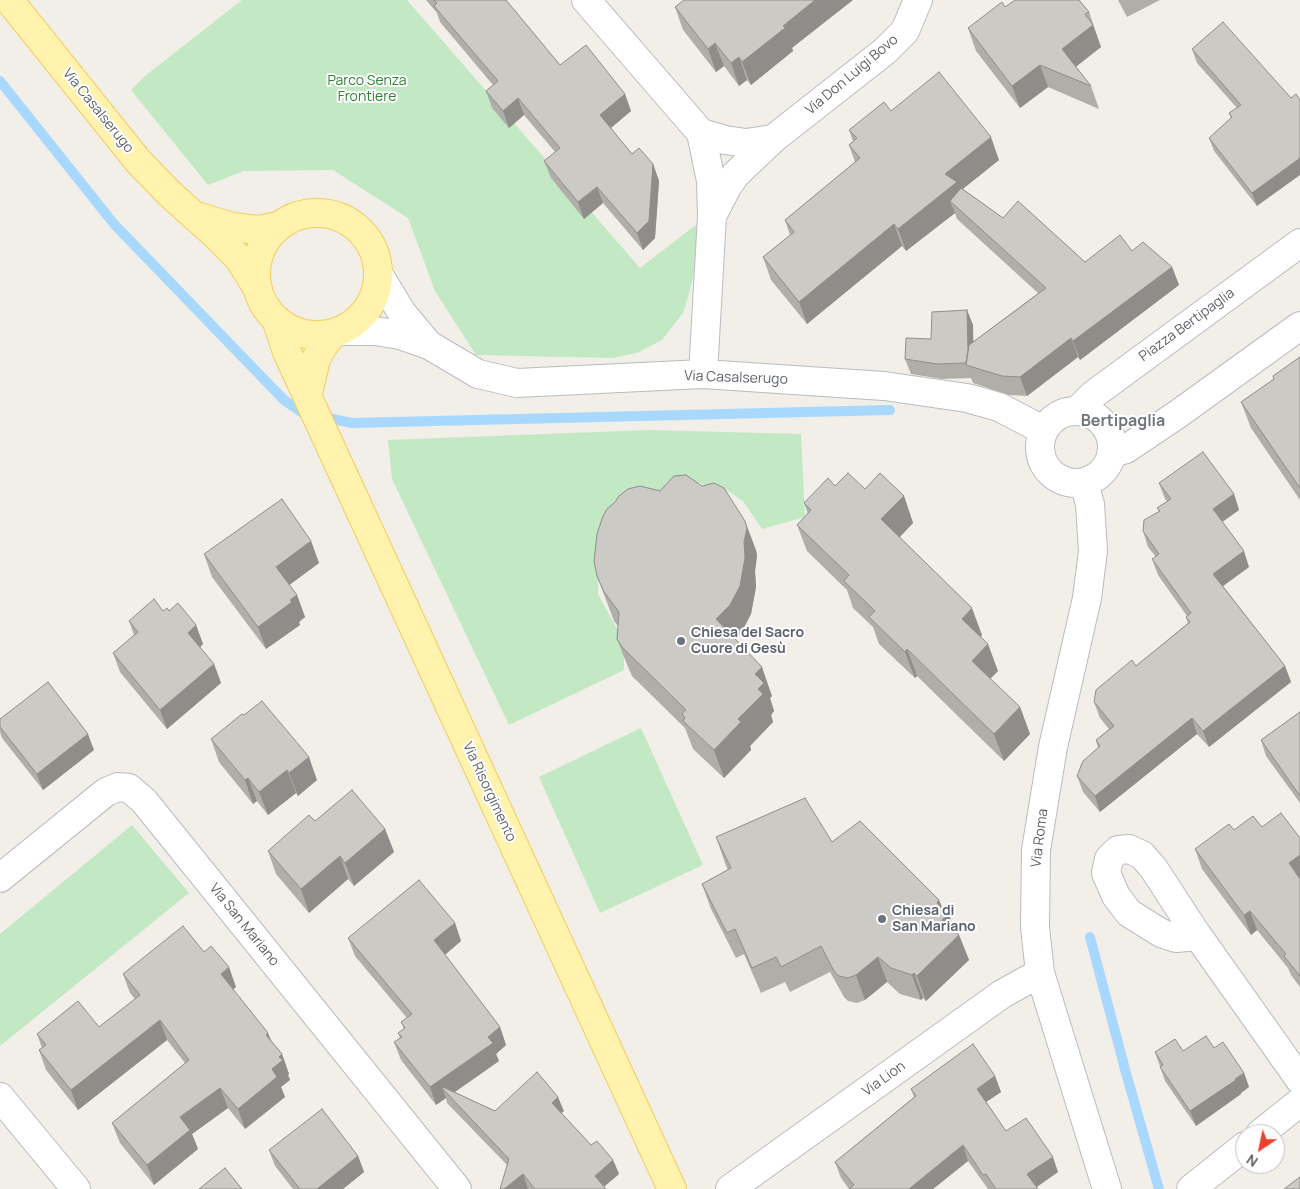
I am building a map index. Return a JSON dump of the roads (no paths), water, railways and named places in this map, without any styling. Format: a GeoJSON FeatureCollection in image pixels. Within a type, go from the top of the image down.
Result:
{"type":"FeatureCollection","features":[{"type":"Feature","properties":{"kind":"main road","name":"Via Casalserugo"},"geometry":{"type":"LineString","coordinates":[[8,0],[138,161],[240,260],[258,289]]}},
{"type":"Feature","properties":{"kind":"main road"},"geometry":{"type":"LineString","coordinates":[[309,396],[316,359],[323,346],[337,332],[357,322],[369,309],[376,293],[379,276],[377,258],[370,242],[359,228],[345,219],[328,213],[310,213],[293,217],[278,226],[267,239],[258,255],[256,272],[258,289],[264,305],[276,319],[290,329],[307,335],[337,332]]}},
{"type":"Feature","properties":{"kind":"main road"},"geometry":{"type":"LineString","coordinates":[[196,216],[233,227],[258,230],[278,226]]}},
{"type":"Feature","properties":{"kind":"main road","name":"Via Risorgimento"},"geometry":{"type":"LineString","coordinates":[[276,319],[287,352],[309,396],[672,1189]]}},
{"type":"Feature","properties":{"kind":"street","name":"Via Don Luigi Bovo"},"geometry":{"type":"LineString","coordinates":[[586,0],[701,133],[711,181],[712,216],[704,374]]}},
{"type":"Feature","properties":{"kind":"street","name":"Via Don Luigi Bovo"},"geometry":{"type":"LineString","coordinates":[[712,216],[736,174],[773,139],[885,52],[904,31],[918,0]]}},
{"type":"Feature","properties":{"kind":"street","name":"Via Don Luigi Bovo"},"geometry":{"type":"LineString","coordinates":[[701,133],[725,140],[746,143],[773,139]]}},
{"type":"Feature","properties":{"kind":"street","name":"Piazza Bertipaglia"},"geometry":{"type":"LineString","coordinates":[[1043,430],[1058,415],[1077,411],[1094,394],[1300,243]]}},
{"type":"Feature","properties":{"kind":"street","name":"Via Casalserugo"},"geometry":{"type":"LineString","coordinates":[[379,276],[402,313],[429,345]]}},
{"type":"Feature","properties":{"kind":"street"},"geometry":{"type":"LineString","coordinates":[[1112,453],[1126,449],[1178,414],[1300,326]]}},
{"type":"Feature","properties":{"kind":"street","name":"Via Casalserugo"},"geometry":{"type":"LineString","coordinates":[[337,332],[375,331],[400,335],[429,345],[478,374],[517,383],[704,374],[884,386],[967,398],[999,408],[1043,430]]}},
{"type":"Feature","properties":{"kind":"street"},"geometry":{"type":"LineString","coordinates":[[1043,430],[1039,450],[1047,469],[1054,477],[1074,484],[1094,479],[1109,463],[1112,453],[1111,438],[1104,424],[1096,417],[1087,412],[1077,411]]}},
{"type":"Feature","properties":{"kind":"street","name":"Via Roma"},"geometry":{"type":"LineString","coordinates":[[1084,483],[1090,504],[1093,551],[1087,598],[1053,747],[1036,850],[1035,927],[1040,973],[1108,1189]]}},
{"type":"Feature","properties":{"kind":"street","name":"Via San Mariano"},"geometry":{"type":"LineString","coordinates":[[0,878],[106,792],[118,787],[129,788],[144,801],[457,1189]]}},
{"type":"Feature","properties":{"kind":"street"},"geometry":{"type":"LineString","coordinates":[[1198,936],[1300,1080]]}},
{"type":"Feature","properties":{"kind":"street","name":"Via Lion"},"geometry":{"type":"LineString","coordinates":[[730,1189],[1002,994],[1040,973]]}},
{"type":"Feature","properties":{"kind":"street"},"geometry":{"type":"LineString","coordinates":[[0,1096],[76,1189]]}},
{"type":"Feature","properties":{"kind":"street"},"geometry":{"type":"LineString","coordinates":[[1272,1124],[1300,1102]]}},
{"type":"Feature","properties":{"kind":"street"},"geometry":{"type":"LineString","coordinates":[[1191,1189],[1235,1154]]}},
{"type":"Feature","properties":{"kind":"waterway"},"geometry":{"type":"LineString","coordinates":[[0,81],[114,224],[284,400],[303,413],[352,423],[890,410]]}},
{"type":"Feature","properties":{"kind":"waterway"},"geometry":{"type":"LineString","coordinates":[[1090,937],[1159,1189]]}},
{"type":"Feature","properties":{"kind":"place","name":"Chiesa del Sacro Cuore di Gesù"},"geometry":{"type":"Point","coordinates":[681,641]}},
{"type":"Feature","properties":{"kind":"place","name":"Chiesa di San Mariano"},"geometry":{"type":"Point","coordinates":[882,919]}},
{"type":"Feature","properties":{"kind":"district","name":"Bertipaglia"},"geometry":{"type":"Point","coordinates":[1123,422]}},
{"type":"Feature","properties":{"kind":"park label","name":"Parco Senza Frontiere"},"geometry":{"type":"Point","coordinates":[367,89]}}]}
